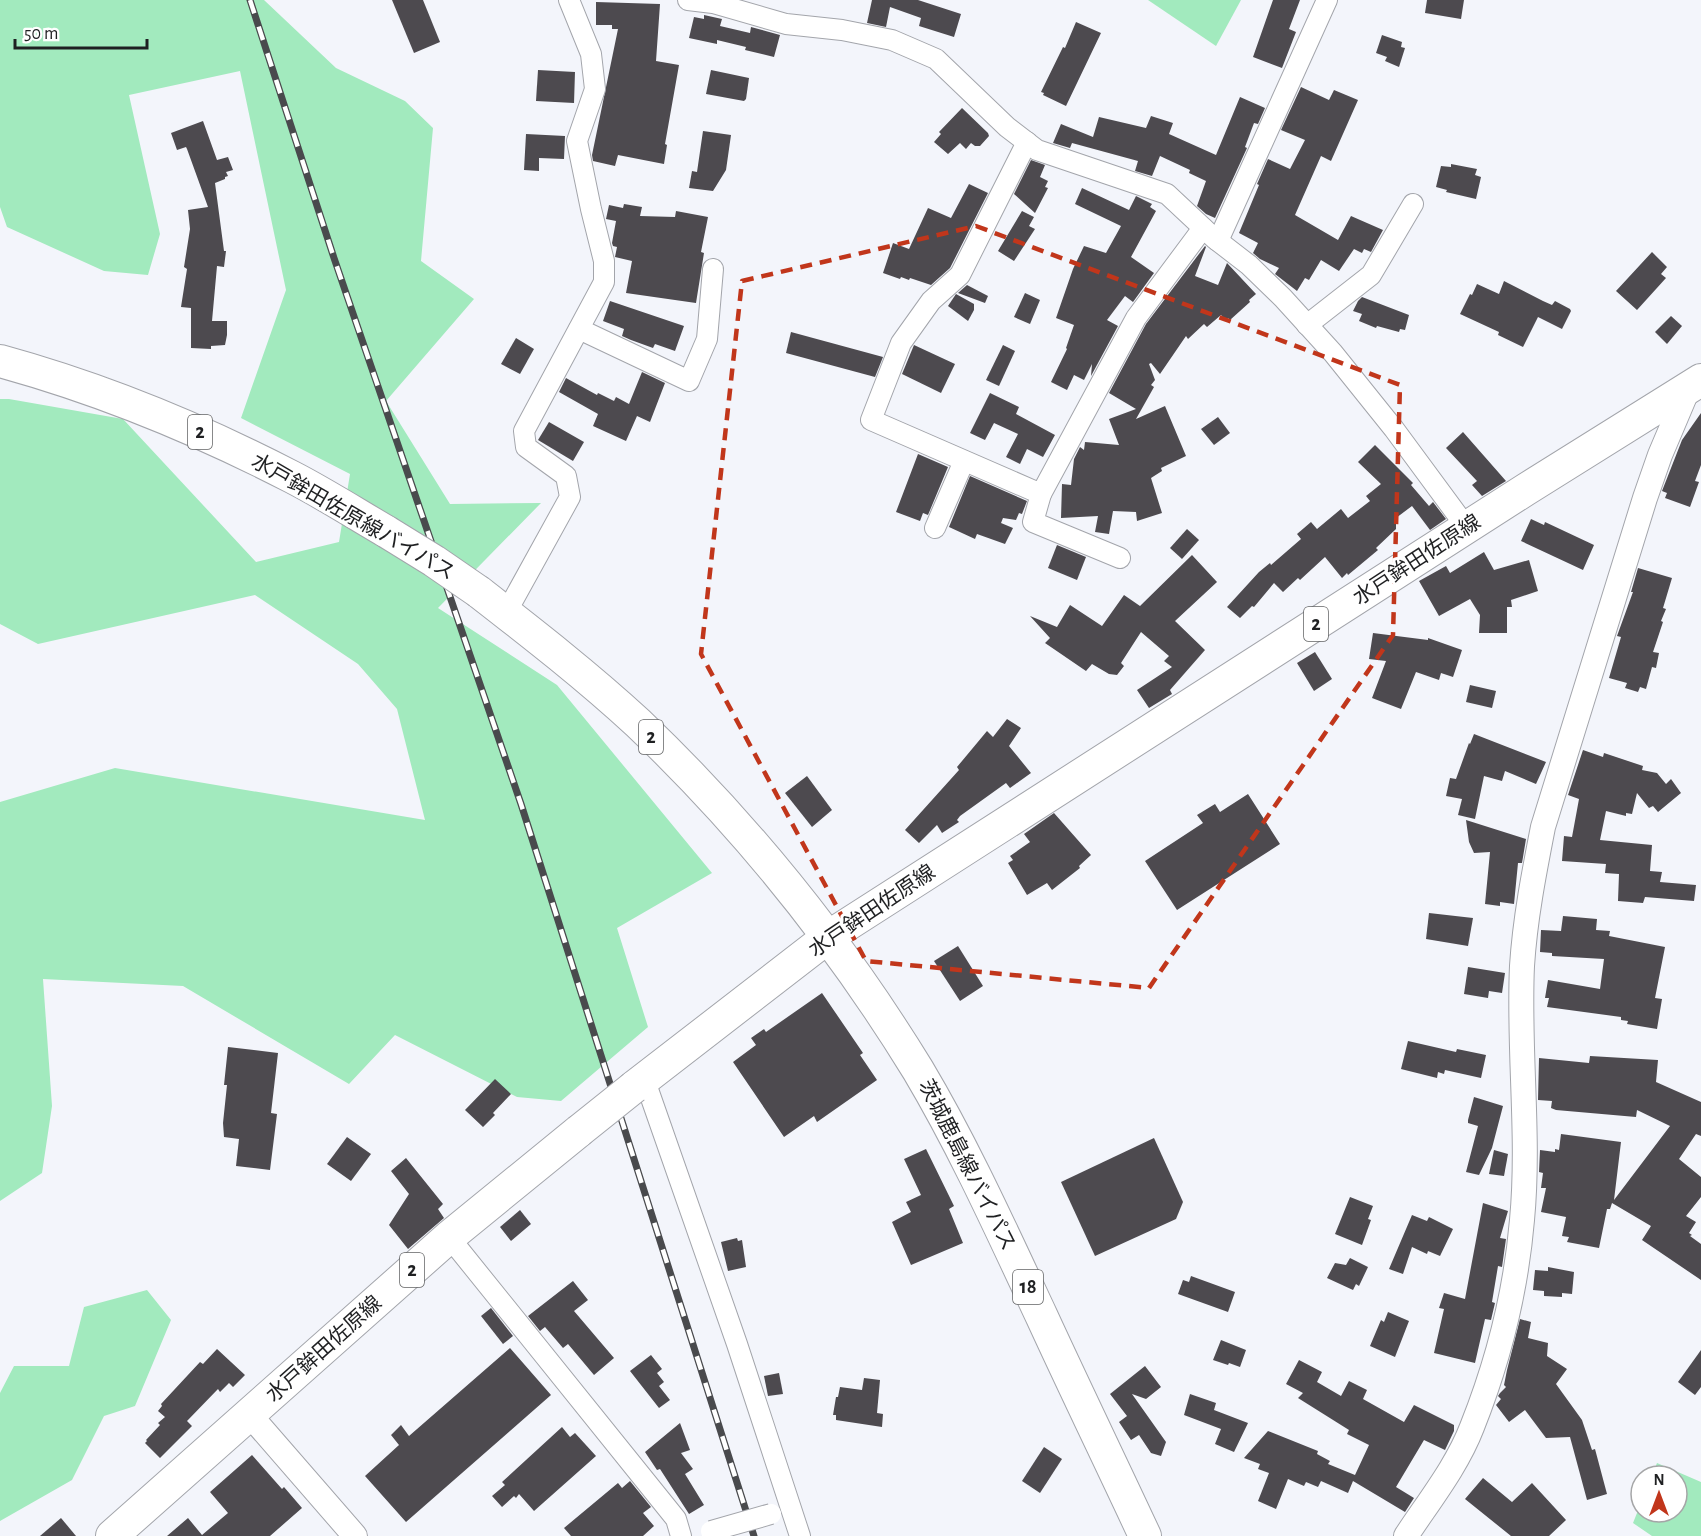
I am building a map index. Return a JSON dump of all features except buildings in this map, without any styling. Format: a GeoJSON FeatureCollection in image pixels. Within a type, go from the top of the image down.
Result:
{"type":"FeatureCollection","features":[{"type":"Feature","properties":{"kind":"main road","name":"水戸鉾田佐原線バイパス"},"geometry":{"type":"LineString","coordinates":[[0,361],[133,404],[204,434],[294,478],[434,561],[478,592],[583,674],[638,724],[716,802],[772,865],[828,937]]}},
{"type":"Feature","properties":{"kind":"main road","name":"水戸鉾田佐原線"},"geometry":{"type":"LineString","coordinates":[[112,1536],[449,1237],[639,1083],[828,937],[1467,528],[1697,386]]}},
{"type":"Feature","properties":{"kind":"main road","name":"茨城鹿島線バイパス"},"geometry":{"type":"LineString","coordinates":[[828,937],[918,1071],[961,1149],[1000,1226],[1145,1536]]}},
{"type":"Feature","properties":{"kind":"street"},"geometry":{"type":"LineString","coordinates":[[506,614],[570,497],[566,476],[526,447],[524,431],[604,282],[604,261],[578,141],[595,89],[591,54],[568,0]]}},
{"type":"Feature","properties":{"kind":"street"},"geometry":{"type":"LineString","coordinates":[[688,0],[712,3],[786,24],[842,30],[892,40],[936,59],[1007,127],[1037,150],[1167,194],[1249,265],[1283,298],[1333,353],[1394,429],[1467,528]]}},
{"type":"Feature","properties":{"kind":"street"},"geometry":{"type":"LineString","coordinates":[[1120,558],[1033,522],[1041,494],[1136,318],[1211,234],[1327,0]]}},
{"type":"Feature","properties":{"kind":"street"},"geometry":{"type":"LineString","coordinates":[[1027,142],[960,275],[931,301],[901,343],[871,420],[1041,494]]}},
{"type":"Feature","properties":{"kind":"street"},"geometry":{"type":"LineString","coordinates":[[1307,325],[1371,275],[1413,204]]}},
{"type":"Feature","properties":{"kind":"street"},"geometry":{"type":"LineString","coordinates":[[579,329],[689,381],[707,339],[712,269]]}},
{"type":"Feature","properties":{"kind":"street"},"geometry":{"type":"LineString","coordinates":[[1406,1536],[1472,1430],[1496,1360],[1516,1266],[1522,1221],[1524,1183],[1522,967],[1533,878],[1543,827],[1660,455],[1697,386]]}},
{"type":"Feature","properties":{"kind":"street"},"geometry":{"type":"LineString","coordinates":[[935,528],[964,461]]}},
{"type":"Feature","properties":{"kind":"street"},"geometry":{"type":"LineString","coordinates":[[639,1083],[738,1344],[801,1536]]}},
{"type":"Feature","properties":{"kind":"street"},"geometry":{"type":"LineString","coordinates":[[449,1237],[676,1520],[681,1536]]}},
{"type":"Feature","properties":{"kind":"street"},"geometry":{"type":"LineString","coordinates":[[249,1414],[355,1536]]}},
{"type":"Feature","properties":{"kind":"street"},"geometry":{"type":"LineString","coordinates":[[688,1536],[711,1532],[791,1506]]}},
{"type":"Feature","properties":{"kind":"highlighted area"},"geometry":{"type":"Polygon","coordinates":[[[976,226],[1400,385],[1393,635],[1149,988],[866,961],[701,654],[742,281],[976,226]]]}},
{"type":"Feature","properties":{"kind":"green space"},"geometry":{"type":"Polygon","coordinates":[[[0,0],[264,0],[336,68],[405,101],[433,128],[421,261],[474,299],[386,401],[450,504],[541,503],[438,608],[557,685],[712,873],[617,928],[648,1027],[561,1101],[517,1097],[395,1035],[349,1084],[183,986],[43,979],[52,1106],[42,1173],[0,1201],[0,802],[115,768],[425,820],[397,709],[358,664],[255,595],[38,644],[0,624],[0,399],[123,419],[256,562],[339,542],[350,474],[241,418],[286,290],[240,71],[129,95],[160,234],[148,275],[104,271],[7,227],[0,207],[0,0]]]}},
{"type":"Feature","properties":{"kind":"green space"},"geometry":{"type":"Polygon","coordinates":[[[1148,0],[1241,0],[1216,46],[1148,0]]]}},
{"type":"Feature","properties":{"kind":"green space"},"geometry":{"type":"Polygon","coordinates":[[[147,1290],[171,1320],[135,1406],[104,1416],[72,1480],[0,1521],[0,1393],[14,1366],[69,1366],[84,1307],[147,1290]]]}},
{"type":"Feature","properties":{"kind":"green space"},"geometry":{"type":"Polygon","coordinates":[[[1689,1477],[1701,1482],[1701,1536],[1652,1536],[1634,1524],[1689,1524],[1689,1477]]]}},
{"type":"Feature","properties":{"kind":"railway"},"geometry":{"type":"LineString","coordinates":[[250,0],[334,258],[521,804],[754,1536]]}}]}
